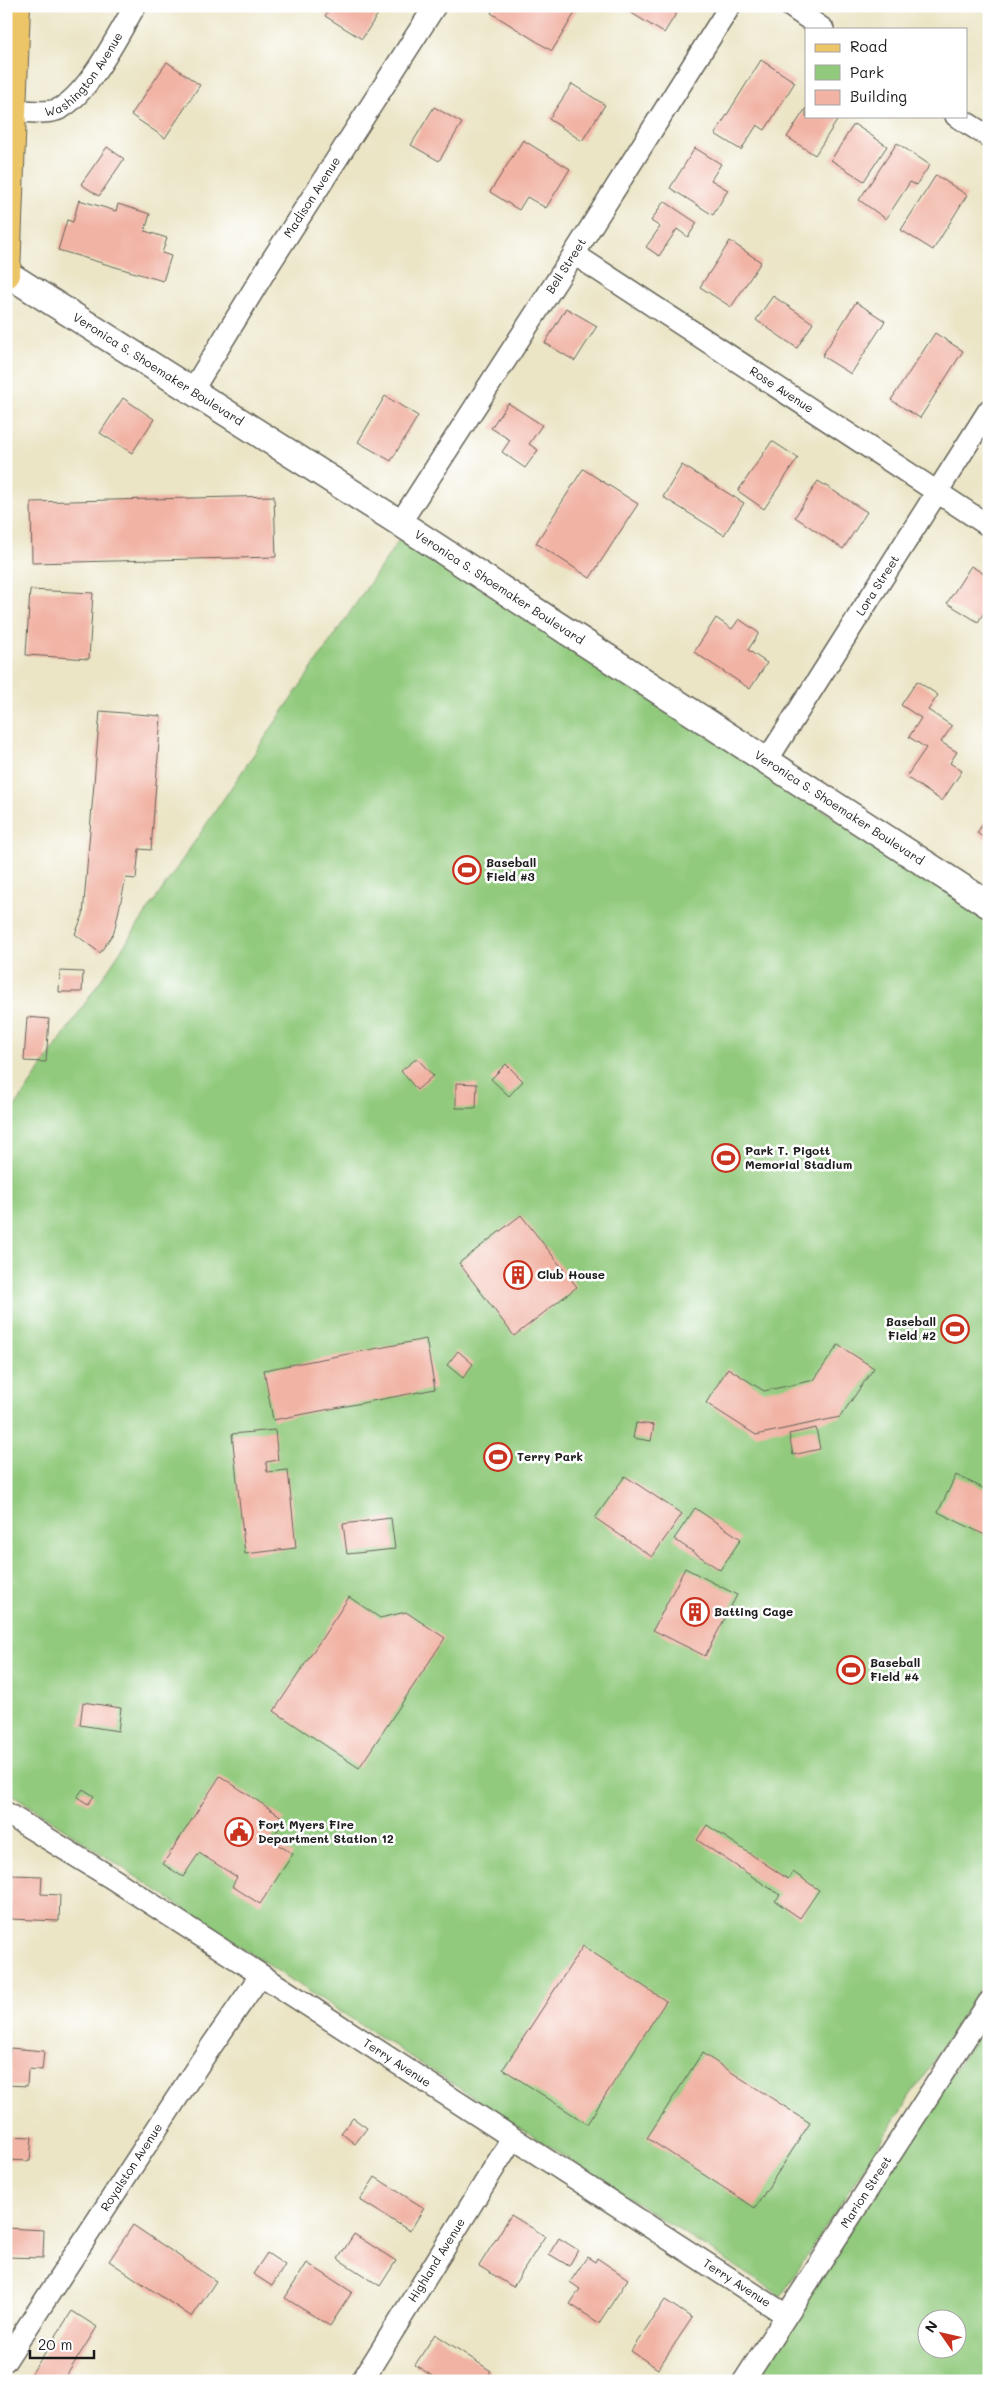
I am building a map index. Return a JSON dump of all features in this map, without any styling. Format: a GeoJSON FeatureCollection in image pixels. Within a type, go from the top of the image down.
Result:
{"type":"FeatureCollection","features":[{"type":"Feature","properties":{"kind":"main road"},"geometry":{"type":"LineString","coordinates":[[6,274],[16,6]]}},
{"type":"Feature","properties":{"kind":"street","name":"Washington Avenue"},"geometry":{"type":"LineString","coordinates":[[12,110],[60,109],[77,95],[98,67],[135,6]]}},
{"type":"Feature","properties":{"kind":"street","name":"Madison Avenue"},"geometry":{"type":"LineString","coordinates":[[192,391],[270,263],[435,6]]}},
{"type":"Feature","properties":{"kind":"street","name":"Bell Street"},"geometry":{"type":"LineString","coordinates":[[400,523],[574,254],[730,6]]}},
{"type":"Feature","properties":{"kind":"street"},"geometry":{"type":"LineString","coordinates":[[790,6],[822,28]]}},
{"type":"Feature","properties":{"kind":"street"},"geometry":{"type":"LineString","coordinates":[[959,118],[989,137]]}},
{"type":"Feature","properties":{"kind":"street","name":"Rose Avenue"},"geometry":{"type":"LineString","coordinates":[[574,254],[989,526]]}},
{"type":"Feature","properties":{"kind":"street","name":"Veronica S. Shoemaker Boulevard"},"geometry":{"type":"LineString","coordinates":[[6,274],[400,523],[989,905]]}},
{"type":"Feature","properties":{"kind":"street","name":"Lora Street"},"geometry":{"type":"LineString","coordinates":[[766,762],[989,410]]}},
{"type":"Feature","properties":{"kind":"street","name":"Terry Avenue"},"geometry":{"type":"LineString","coordinates":[[6,1813],[110,1877],[260,1976],[786,2315]]}},
{"type":"Feature","properties":{"kind":"street","name":"Royalston Avenue"},"geometry":{"type":"LineString","coordinates":[[6,2360],[201,2061],[260,1976]]}},
{"type":"Feature","properties":{"kind":"street","name":"Marion Street"},"geometry":{"type":"LineString","coordinates":[[744,2381],[989,2002]]}},
{"type":"Feature","properties":{"kind":"street","name":"Highland Avenue"},"geometry":{"type":"LineString","coordinates":[[362,2381],[512,2138]]}},
{"type":"Feature","properties":{"kind":"green space","name":"Terry Park"},"geometry":{"type":"Polygon","coordinates":[[[401,537],[989,918],[989,1980],[986,1979],[781,2296],[270,1966],[6,1790],[6,1120],[401,537]]]}},
{"type":"Feature","properties":{"kind":"green space"},"geometry":{"type":"Polygon","coordinates":[[[989,2017],[989,2381],[752,2381],[989,2017]]]}},
{"type":"Feature","properties":{"kind":"building"},"geometry":{"type":"Polygon","coordinates":[[[332,6],[383,6],[362,39],[325,16],[332,6]]]}},
{"type":"Feature","properties":{"kind":"building"},"geometry":{"type":"Polygon","coordinates":[[[496,6],[579,6],[552,51],[491,13],[496,6]]]}},
{"type":"Feature","properties":{"kind":"building"},"geometry":{"type":"Polygon","coordinates":[[[620,6],[681,6],[664,33],[620,6]]]}},
{"type":"Feature","properties":{"kind":"building"},"geometry":{"type":"Polygon","coordinates":[[[761,60],[795,82],[765,130],[757,125],[741,150],[715,134],[761,60]]]}},
{"type":"Feature","properties":{"kind":"building"},"geometry":{"type":"Polygon","coordinates":[[[167,62],[200,85],[165,138],[131,115],[167,62]]]}},
{"type":"Feature","properties":{"kind":"building"},"geometry":{"type":"Polygon","coordinates":[[[572,84],[605,105],[582,141],[549,119],[572,84]]]}},
{"type":"Feature","properties":{"kind":"building"},"geometry":{"type":"Polygon","coordinates":[[[434,107],[462,123],[439,161],[411,145],[434,107]]]}},
{"type":"Feature","properties":{"kind":"building"},"geometry":{"type":"Polygon","coordinates":[[[805,110],[805,118],[839,118],[815,155],[787,137],[805,110]]]}},
{"type":"Feature","properties":{"kind":"building"},"geometry":{"type":"Polygon","coordinates":[[[854,124],[887,146],[864,181],[831,160],[854,124]]]}},
{"type":"Feature","properties":{"kind":"building"},"geometry":{"type":"Polygon","coordinates":[[[523,140],[570,169],[546,208],[527,197],[519,210],[490,192],[523,140]]]}},
{"type":"Feature","properties":{"kind":"building"},"geometry":{"type":"Polygon","coordinates":[[[897,143],[930,165],[916,185],[910,182],[886,219],[859,200],[897,143]]]}},
{"type":"Feature","properties":{"kind":"building"},"geometry":{"type":"Polygon","coordinates":[[[107,147],[124,159],[99,196],[81,184],[107,147]]]}},
{"type":"Feature","properties":{"kind":"building"},"geometry":{"type":"Polygon","coordinates":[[[695,148],[721,164],[711,180],[728,190],[713,215],[670,188],[695,148]]]}},
{"type":"Feature","properties":{"kind":"building"},"geometry":{"type":"Polygon","coordinates":[[[936,175],[967,195],[933,250],[901,230],[936,175]]]}},
{"type":"Feature","properties":{"kind":"building"},"geometry":{"type":"Polygon","coordinates":[[[79,200],[116,211],[118,204],[150,214],[145,231],[167,238],[162,253],[171,256],[163,281],[58,250],[67,220],[73,222],[79,200]]]}},
{"type":"Feature","properties":{"kind":"building"},"geometry":{"type":"Polygon","coordinates":[[[664,201],[697,223],[688,237],[677,229],[659,256],[646,247],[660,227],[651,221],[664,201]]]}},
{"type":"Feature","properties":{"kind":"building"},"geometry":{"type":"Polygon","coordinates":[[[730,241],[761,262],[731,307],[700,287],[730,241]]]}},
{"type":"Feature","properties":{"kind":"building"},"geometry":{"type":"Polygon","coordinates":[[[773,296],[813,323],[797,348],[756,320],[773,296]]]}},
{"type":"Feature","properties":{"kind":"building"},"geometry":{"type":"Polygon","coordinates":[[[856,302],[885,321],[851,374],[822,356],[856,302]]]}},
{"type":"Feature","properties":{"kind":"building"},"geometry":{"type":"Polygon","coordinates":[[[566,308],[597,326],[575,361],[545,343],[566,308]]]}},
{"type":"Feature","properties":{"kind":"building"},"geometry":{"type":"Polygon","coordinates":[[[935,333],[963,351],[920,418],[891,400],[935,333]]]}},
{"type":"Feature","properties":{"kind":"building"},"geometry":{"type":"Polygon","coordinates":[[[385,396],[418,416],[391,461],[358,442],[385,396]]]}},
{"type":"Feature","properties":{"kind":"building"},"geometry":{"type":"Polygon","coordinates":[[[123,398],[154,419],[132,453],[100,433],[123,398]]]}},
{"type":"Feature","properties":{"kind":"building"},"geometry":{"type":"Polygon","coordinates":[[[508,403],[542,425],[529,444],[538,450],[525,468],[502,452],[510,440],[491,428],[508,403]]]}},
{"type":"Feature","properties":{"kind":"building"},"geometry":{"type":"Polygon","coordinates":[[[772,441],[798,458],[764,509],[738,491],[772,441]]]}},
{"type":"Feature","properties":{"kind":"building"},"geometry":{"type":"Polygon","coordinates":[[[682,465],[744,503],[724,535],[663,497],[682,465]]]}},
{"type":"Feature","properties":{"kind":"building"},"geometry":{"type":"Polygon","coordinates":[[[583,469],[638,504],[590,578],[536,543],[583,469]]]}},
{"type":"Feature","properties":{"kind":"building"},"geometry":{"type":"Polygon","coordinates":[[[818,481],[867,512],[843,549],[795,517],[818,481]]]}},
{"type":"Feature","properties":{"kind":"building"},"geometry":{"type":"Polygon","coordinates":[[[274,496],[276,557],[32,563],[31,502],[274,496]]]}},
{"type":"Feature","properties":{"kind":"building"},"geometry":{"type":"Polygon","coordinates":[[[971,566],[989,577],[989,605],[978,622],[947,603],[971,566]]]}},
{"type":"Feature","properties":{"kind":"building"},"geometry":{"type":"Polygon","coordinates":[[[30,590],[93,593],[89,659],[26,655],[30,590]]]}},
{"type":"Feature","properties":{"kind":"building"},"geometry":{"type":"Polygon","coordinates":[[[716,618],[732,629],[739,619],[759,633],[748,650],[767,663],[750,689],[694,652],[716,618]]]}},
{"type":"Feature","properties":{"kind":"building"},"geometry":{"type":"Polygon","coordinates":[[[917,681],[938,695],[928,710],[952,726],[941,742],[957,752],[950,763],[962,771],[942,801],[906,777],[926,748],[909,737],[921,718],[901,705],[917,681]]]}},
{"type":"Feature","properties":{"kind":"building"},"geometry":{"type":"Polygon","coordinates":[[[100,711],[161,716],[151,850],[139,849],[136,879],[126,878],[114,932],[100,953],[75,934],[83,915],[100,711]]]}},
{"type":"Feature","properties":{"kind":"building"},"geometry":{"type":"Polygon","coordinates":[[[989,814],[989,841],[977,833],[989,814]]]}},
{"type":"Feature","properties":{"kind":"building"},"geometry":{"type":"Polygon","coordinates":[[[60,971],[83,972],[82,992],[59,992],[60,971]]]}},
{"type":"Feature","properties":{"kind":"building"},"geometry":{"type":"Polygon","coordinates":[[[27,1017],[49,1019],[46,1062],[24,1061],[27,1017]]]}},
{"type":"Feature","properties":{"kind":"building"},"geometry":{"type":"Polygon","coordinates":[[[417,1058],[433,1076],[417,1090],[401,1071],[417,1058]]]}},
{"type":"Feature","properties":{"kind":"building"},"geometry":{"type":"Polygon","coordinates":[[[506,1064],[523,1081],[509,1096],[491,1079],[506,1064]]]}},
{"type":"Feature","properties":{"kind":"building"},"geometry":{"type":"Polygon","coordinates":[[[456,1083],[477,1084],[476,1108],[456,1108],[456,1083]]]}},
{"type":"Feature","properties":{"kind":"building","name":"Club House"},"geometry":{"type":"Polygon","coordinates":[[[521,1215],[577,1287],[514,1336],[459,1263],[521,1215]]]}},
{"type":"Feature","properties":{"kind":"building"},"geometry":{"type":"Polygon","coordinates":[[[426,1339],[435,1389],[273,1420],[264,1370],[426,1339]]]}},
{"type":"Feature","properties":{"kind":"building"},"geometry":{"type":"Polygon","coordinates":[[[838,1345],[874,1368],[840,1417],[756,1435],[706,1403],[728,1368],[764,1391],[814,1380],[838,1345]]]}},
{"type":"Feature","properties":{"kind":"building"},"geometry":{"type":"Polygon","coordinates":[[[458,1351],[473,1364],[463,1378],[447,1365],[458,1351]]]}},
{"type":"Feature","properties":{"kind":"building"},"geometry":{"type":"Polygon","coordinates":[[[636,1423],[654,1425],[651,1441],[633,1438],[636,1423]]]}},
{"type":"Feature","properties":{"kind":"building"},"geometry":{"type":"Polygon","coordinates":[[[816,1428],[820,1449],[793,1455],[789,1434],[816,1428]]]}},
{"type":"Feature","properties":{"kind":"building"},"geometry":{"type":"Polygon","coordinates":[[[275,1430],[278,1460],[266,1462],[267,1472],[288,1470],[296,1548],[245,1554],[232,1434],[275,1430]]]}},
{"type":"Feature","properties":{"kind":"building"},"geometry":{"type":"Polygon","coordinates":[[[956,1475],[989,1491],[989,1537],[938,1512],[956,1475]]]}},
{"type":"Feature","properties":{"kind":"building"},"geometry":{"type":"Polygon","coordinates":[[[625,1476],[682,1514],[652,1557],[595,1518],[625,1476]]]}},
{"type":"Feature","properties":{"kind":"building"},"geometry":{"type":"Polygon","coordinates":[[[695,1508],[741,1539],[720,1570],[674,1539],[695,1508]]]}},
{"type":"Feature","properties":{"kind":"building"},"geometry":{"type":"Polygon","coordinates":[[[391,1518],[395,1549],[347,1554],[343,1524],[391,1518]]]}},
{"type":"Feature","properties":{"kind":"building","name":"Batting Cage"},"geometry":{"type":"Polygon","coordinates":[[[685,1568],[737,1595],[705,1656],[653,1630],[685,1568]]]}},
{"type":"Feature","properties":{"kind":"building"},"geometry":{"type":"Polygon","coordinates":[[[349,1597],[380,1618],[406,1612],[445,1638],[359,1768],[274,1711],[349,1597]]]}},
{"type":"Feature","properties":{"kind":"building"},"geometry":{"type":"Polygon","coordinates":[[[83,1702],[121,1708],[118,1731],[80,1725],[83,1702]]]}},
{"type":"Feature","properties":{"kind":"building"},"geometry":{"type":"Polygon","coordinates":[[[220,1776],[285,1819],[271,1840],[293,1854],[260,1904],[232,1886],[237,1877],[199,1853],[183,1877],[163,1864],[220,1776]]]}},
{"type":"Feature","properties":{"kind":"building"},"geometry":{"type":"Polygon","coordinates":[[[83,1789],[94,1796],[88,1804],[77,1797],[83,1789]]]}},
{"type":"Feature","properties":{"kind":"building"},"geometry":{"type":"Polygon","coordinates":[[[707,1825],[788,1879],[793,1872],[819,1890],[800,1918],[775,1901],[780,1895],[697,1840],[707,1825]]]}},
{"type":"Feature","properties":{"kind":"building"},"geometry":{"type":"Polygon","coordinates":[[[12,1875],[42,1876],[41,1894],[60,1895],[59,1921],[10,1919],[12,1875]]]}},
{"type":"Feature","properties":{"kind":"building"},"geometry":{"type":"Polygon","coordinates":[[[583,1946],[666,2001],[587,2124],[503,2069],[583,1946]]]}},
{"type":"Feature","properties":{"kind":"building"},"geometry":{"type":"Polygon","coordinates":[[[10,2048],[44,2051],[42,2070],[28,2069],[27,2086],[7,2085],[10,2048]]]}},
{"type":"Feature","properties":{"kind":"building"},"geometry":{"type":"Polygon","coordinates":[[[702,2053],[810,2123],[755,2208],[647,2138],[702,2053]]]}},
{"type":"Feature","properties":{"kind":"building"},"geometry":{"type":"Polygon","coordinates":[[[353,2118],[367,2128],[355,2144],[341,2133],[353,2118]]]}},
{"type":"Feature","properties":{"kind":"building"},"geometry":{"type":"Polygon","coordinates":[[[6,2136],[32,2137],[30,2161],[6,2160],[6,2136]]]}},
{"type":"Feature","properties":{"kind":"building"},"geometry":{"type":"Polygon","coordinates":[[[375,2177],[424,2208],[410,2231],[360,2200],[375,2177]]]}},
{"type":"Feature","properties":{"kind":"building"},"geometry":{"type":"Polygon","coordinates":[[[511,2215],[545,2236],[513,2287],[479,2266],[511,2215]]]}},
{"type":"Feature","properties":{"kind":"building"},"geometry":{"type":"Polygon","coordinates":[[[133,2225],[216,2281],[192,2317],[109,2261],[133,2225]]]}},
{"type":"Feature","properties":{"kind":"building"},"geometry":{"type":"Polygon","coordinates":[[[6,2228],[44,2230],[43,2258],[6,2257],[6,2228]]]}},
{"type":"Feature","properties":{"kind":"building"},"geometry":{"type":"Polygon","coordinates":[[[354,2234],[396,2261],[380,2286],[338,2259],[354,2234]]]}},
{"type":"Feature","properties":{"kind":"building"},"geometry":{"type":"Polygon","coordinates":[[[559,2238],[578,2250],[569,2266],[549,2254],[559,2238]]]}},
{"type":"Feature","properties":{"kind":"building"},"geometry":{"type":"Polygon","coordinates":[[[267,2253],[285,2265],[272,2286],[253,2274],[267,2253]]]}},
{"type":"Feature","properties":{"kind":"building"},"geometry":{"type":"Polygon","coordinates":[[[587,2257],[595,2262],[597,2258],[628,2279],[599,2323],[570,2304],[580,2289],[570,2282],[587,2257]]]}},
{"type":"Feature","properties":{"kind":"building"},"geometry":{"type":"Polygon","coordinates":[[[307,2263],[352,2292],[330,2326],[285,2298],[307,2263]]]}},
{"type":"Feature","properties":{"kind":"building"},"geometry":{"type":"Polygon","coordinates":[[[665,2300],[692,2318],[658,2369],[631,2351],[665,2300]]]}},
{"type":"Feature","properties":{"kind":"building"},"geometry":{"type":"Polygon","coordinates":[[[72,2311],[97,2327],[63,2381],[31,2381],[28,2379],[72,2311]]]}},
{"type":"Feature","properties":{"kind":"building"},"geometry":{"type":"Polygon","coordinates":[[[435,2334],[491,2371],[485,2381],[440,2381],[415,2365],[435,2334]]]}},
{"type":"Feature","properties":{"kind":"place","name":"Baseball Field #3"},"geometry":{"type":"Point","coordinates":[467,870]}},
{"type":"Feature","properties":{"kind":"place","name":"Park T. Pigott Memorial Stadium"},"geometry":{"type":"Point","coordinates":[726,1158]}},
{"type":"Feature","properties":{"kind":"place","name":"Club House"},"geometry":{"type":"Point","coordinates":[518,1275]}},
{"type":"Feature","properties":{"kind":"place","name":"Baseball Field #2"},"geometry":{"type":"Point","coordinates":[955,1329]}},
{"type":"Feature","properties":{"kind":"place","name":"Terry Park"},"geometry":{"type":"Point","coordinates":[498,1457]}},
{"type":"Feature","properties":{"kind":"place","name":"Batting Cage"},"geometry":{"type":"Point","coordinates":[695,1612]}},
{"type":"Feature","properties":{"kind":"place","name":"Baseball Field #4"},"geometry":{"type":"Point","coordinates":[851,1670]}},
{"type":"Feature","properties":{"kind":"place","name":"Fort Myers Fire Department Station 12"},"geometry":{"type":"Point","coordinates":[239,1832]}}]}
